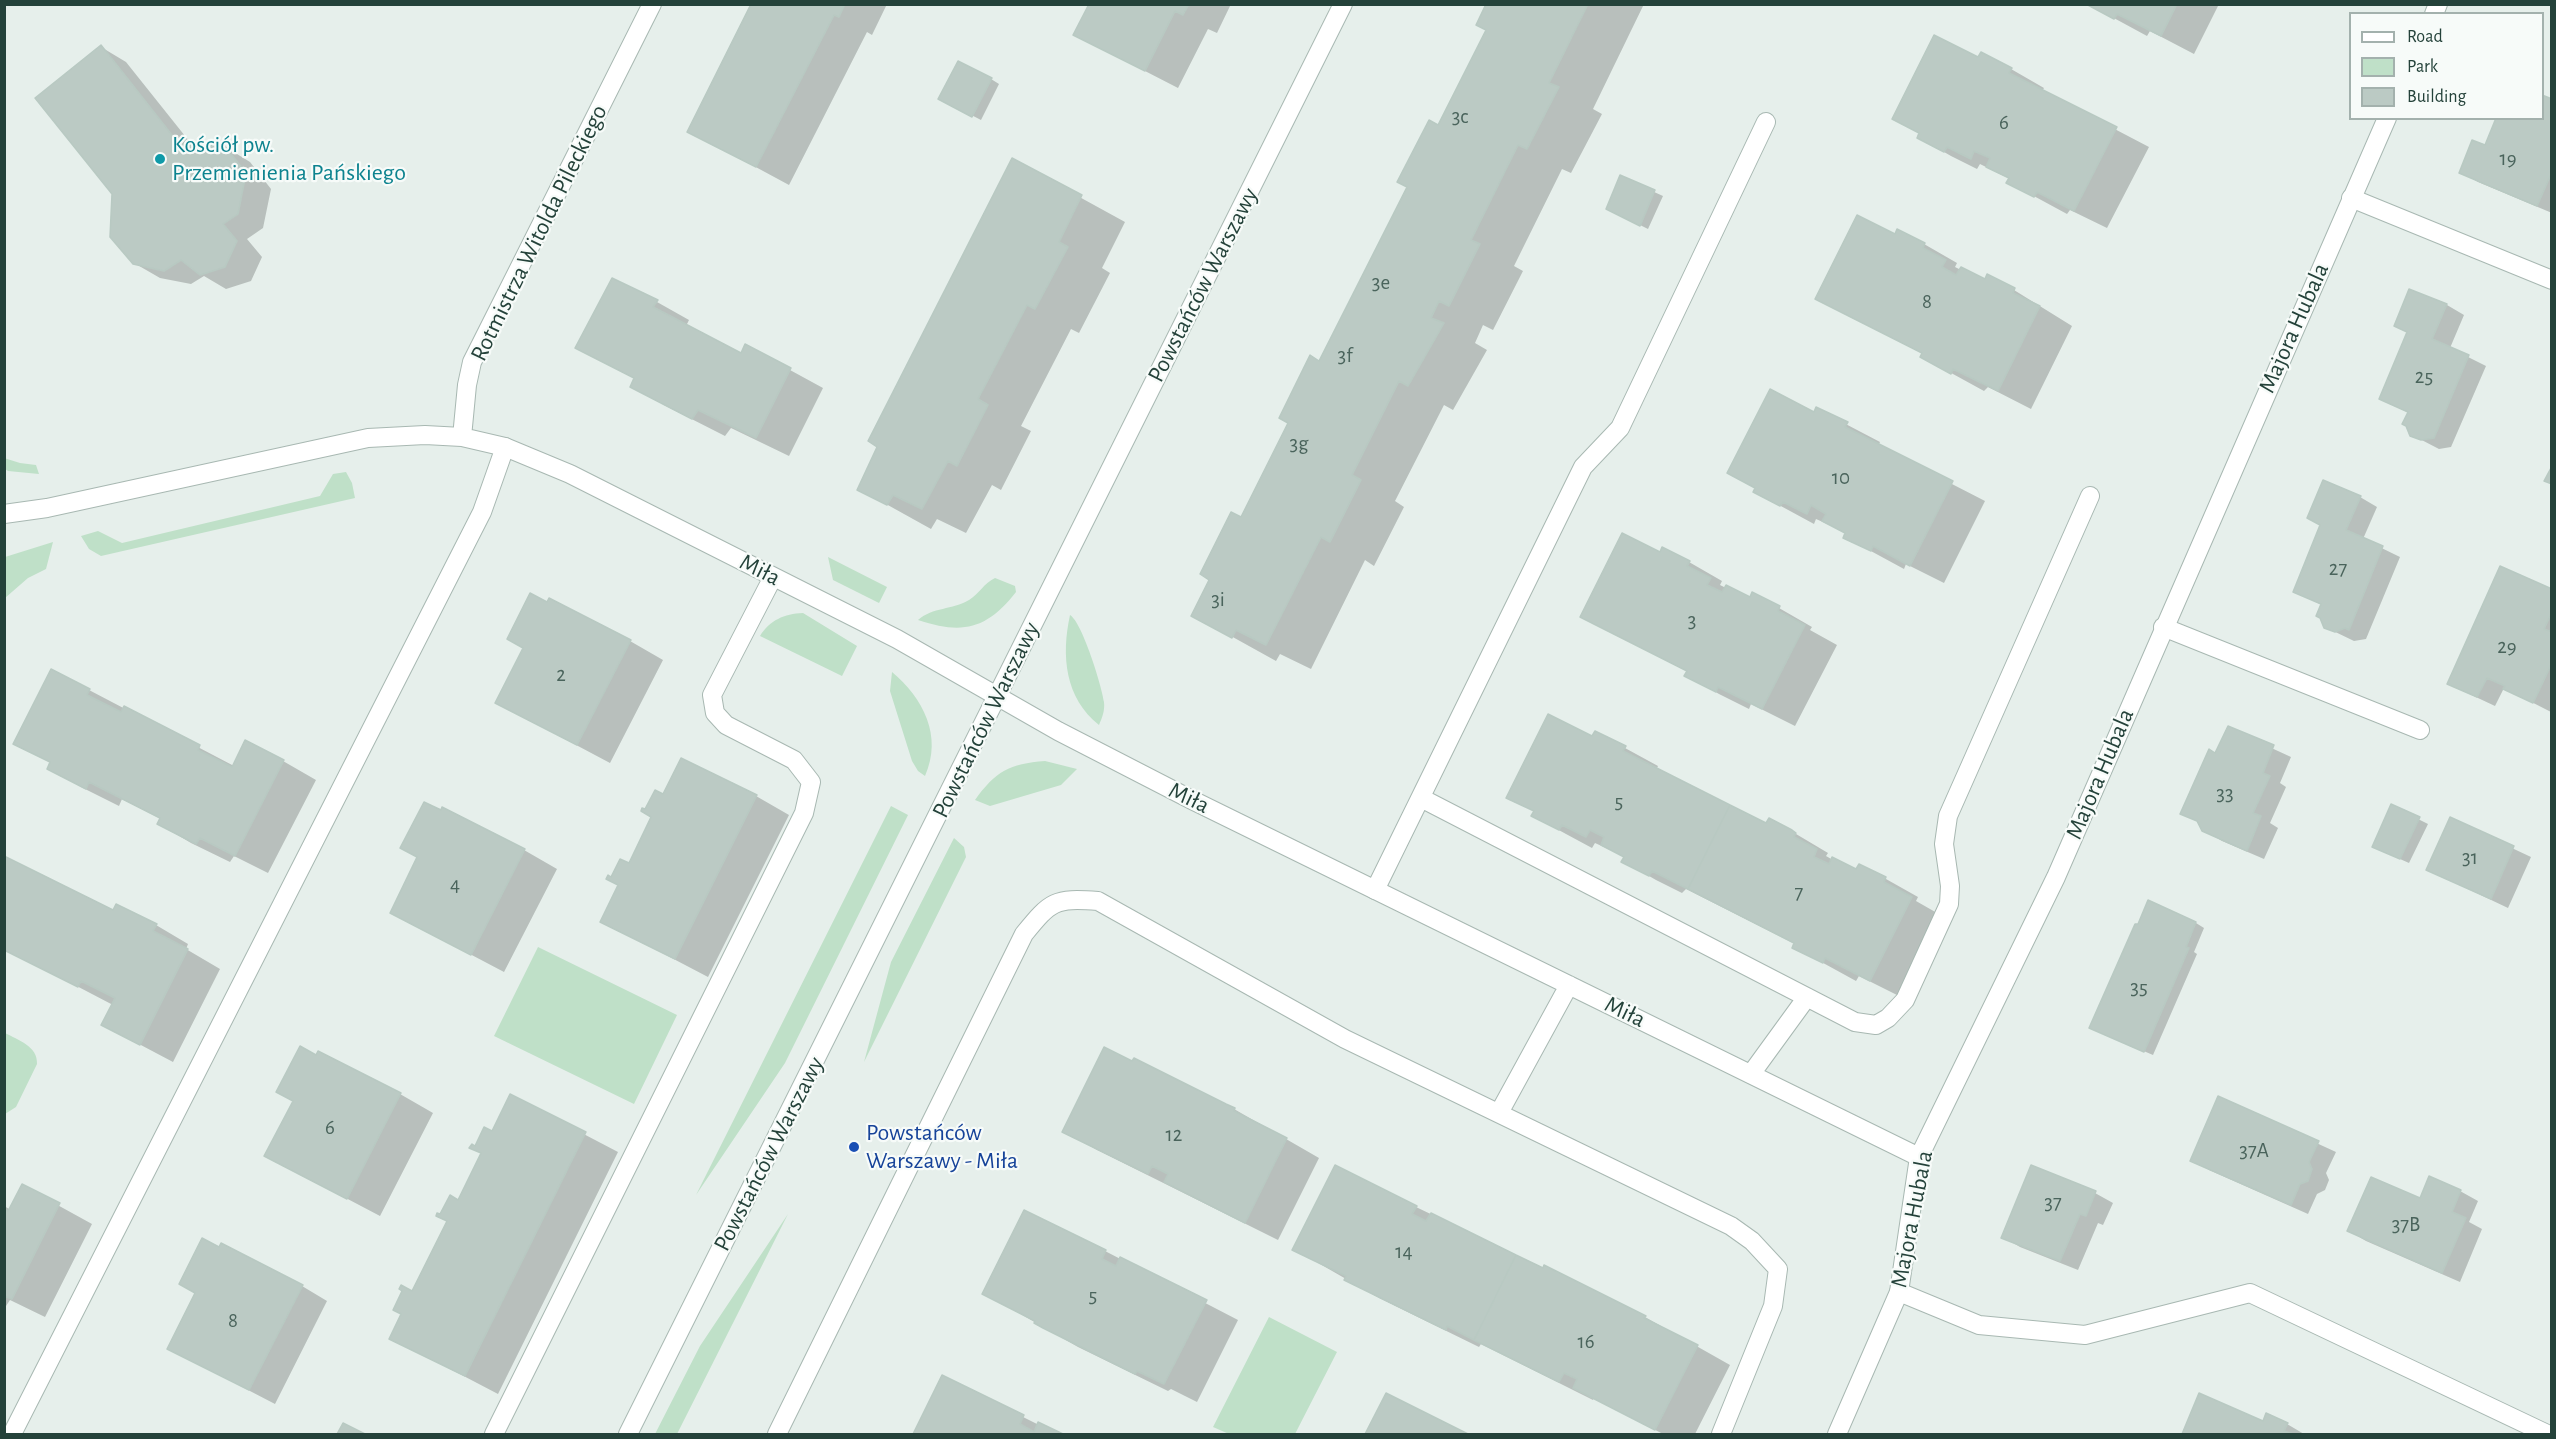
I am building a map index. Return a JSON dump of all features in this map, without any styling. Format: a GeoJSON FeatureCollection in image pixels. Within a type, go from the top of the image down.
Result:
{"type":"FeatureCollection","features":[{"type":"Feature","properties":{"kind":"street","name":"Rotmistrza Witolda Pileckiego"},"geometry":{"type":"LineString","coordinates":[[462,437],[467,385],[472,362],[652,4]]}},
{"type":"Feature","properties":{"kind":"street","name":"Powstańców Warszawy"},"geometry":{"type":"LineString","coordinates":[[628,1434],[1343,4]]}},
{"type":"Feature","properties":{"kind":"street","name":"Majora Hubala"},"geometry":{"type":"LineString","coordinates":[[1837,1434],[1899,1292],[1919,1157],[2056,877],[2163,627],[2386,120]]}},
{"type":"Feature","properties":{"kind":"street"},"geometry":{"type":"LineString","coordinates":[[1374,890],[1583,467],[1620,428],[1766,122]]}},
{"type":"Feature","properties":{"kind":"street"},"geometry":{"type":"LineString","coordinates":[[2351,198],[2552,280]]}},
{"type":"Feature","properties":{"kind":"street"},"geometry":{"type":"LineString","coordinates":[[4,514],[47,508],[368,438],[425,435],[462,437]]}},
{"type":"Feature","properties":{"kind":"street","name":"Miła"},"geometry":{"type":"LineString","coordinates":[[462,437],[505,447],[570,474],[897,639],[1115,761],[1919,1157]]}},
{"type":"Feature","properties":{"kind":"street"},"geometry":{"type":"LineString","coordinates":[[12,1434],[482,512],[505,447]]}},
{"type":"Feature","properties":{"kind":"street"},"geometry":{"type":"LineString","coordinates":[[1421,798],[1856,1022],[1876,1026],[1888,1018],[1905,1000],[1949,904],[1950,886],[1944,844],[1948,816],[2090,496]]}},
{"type":"Feature","properties":{"kind":"street"},"geometry":{"type":"LineString","coordinates":[[494,1434],[804,813],[811,782],[794,760],[726,725],[715,713],[712,695],[773,577]]}},
{"type":"Feature","properties":{"kind":"street"},"geometry":{"type":"LineString","coordinates":[[2163,627],[2420,730]]}},
{"type":"Feature","properties":{"kind":"street"},"geometry":{"type":"LineString","coordinates":[[777,1434],[1024,934],[1047,906],[1069,899],[1098,901],[1346,1039],[1731,1226],[1752,1241],[1778,1269],[1773,1306],[1721,1434]]}},
{"type":"Feature","properties":{"kind":"street"},"geometry":{"type":"LineString","coordinates":[[1498,1113],[1569,985]]}},
{"type":"Feature","properties":{"kind":"street"},"geometry":{"type":"LineString","coordinates":[[1751,1074],[1807,997]]}},
{"type":"Feature","properties":{"kind":"street"},"geometry":{"type":"LineString","coordinates":[[1899,1292],[1979,1325],[2085,1335],[2250,1293],[2547,1434]]}},
{"type":"Feature","properties":{"kind":"green space"},"geometry":{"type":"Polygon","coordinates":[[[4,458],[36,465],[39,474],[8,471],[5,469],[4,458]]]}},
{"type":"Feature","properties":{"kind":"green space"},"geometry":{"type":"Polygon","coordinates":[[[346,472],[352,483],[355,498],[101,556],[89,549],[81,536],[98,531],[122,543],[320,496],[333,474],[346,472]]]}},
{"type":"Feature","properties":{"kind":"green space"},"geometry":{"type":"Polygon","coordinates":[[[53,542],[46,569],[28,578],[5,598],[5,557],[53,542]]]}},
{"type":"Feature","properties":{"kind":"green space"},"geometry":{"type":"Polygon","coordinates":[[[828,557],[887,587],[879,603],[833,580],[828,557]]]}},
{"type":"Feature","properties":{"kind":"green space"},"geometry":{"type":"Polygon","coordinates":[[[995,578],[1015,586],[1016,592],[995,614],[984,621],[973,626],[948,627],[918,620],[930,613],[969,600],[995,578]]]}},
{"type":"Feature","properties":{"kind":"green space"},"geometry":{"type":"Polygon","coordinates":[[[803,613],[857,646],[842,676],[760,636],[778,619],[803,613]]]}},
{"type":"Feature","properties":{"kind":"green space"},"geometry":{"type":"Polygon","coordinates":[[[1070,615],[1086,641],[1100,683],[1104,705],[1099,725],[1079,702],[1068,675],[1066,646],[1070,615]]]}},
{"type":"Feature","properties":{"kind":"green space"},"geometry":{"type":"Polygon","coordinates":[[[892,672],[913,694],[927,719],[932,747],[925,776],[918,771],[912,761],[890,691],[892,672]]]}},
{"type":"Feature","properties":{"kind":"green space"},"geometry":{"type":"Polygon","coordinates":[[[1045,761],[1077,769],[1061,785],[990,806],[975,800],[990,782],[1004,771],[1022,764],[1045,761]]]}},
{"type":"Feature","properties":{"kind":"green space"},"geometry":{"type":"Polygon","coordinates":[[[891,806],[908,815],[785,1063],[696,1195],[891,806]]]}},
{"type":"Feature","properties":{"kind":"green space"},"geometry":{"type":"Polygon","coordinates":[[[954,838],[964,847],[966,857],[864,1062],[891,962],[954,838]]]}},
{"type":"Feature","properties":{"kind":"green space"},"geometry":{"type":"Polygon","coordinates":[[[538,947],[677,1015],[634,1104],[494,1036],[538,947]]]}},
{"type":"Feature","properties":{"kind":"green space"},"geometry":{"type":"Polygon","coordinates":[[[5,1033],[31,1048],[37,1064],[16,1107],[5,1114],[5,1033]]]}},
{"type":"Feature","properties":{"kind":"green space"},"geometry":{"type":"Polygon","coordinates":[[[788,1214],[677,1434],[655,1434],[700,1346],[788,1214]]]}},
{"type":"Feature","properties":{"kind":"green space"},"geometry":{"type":"Polygon","coordinates":[[[1269,1317],[1337,1352],[1295,1434],[1229,1434],[1213,1427],[1269,1317]]]}},
{"type":"Feature","properties":{"kind":"building"},"geometry":{"type":"Polygon","coordinates":[[[751,4],[845,4],[839,17],[834,15],[756,167],[687,132],[751,4]]]}},
{"type":"Feature","properties":{"kind":"building"},"geometry":{"type":"Polygon","coordinates":[[[1089,4],[1189,4],[1183,15],[1175,11],[1145,71],[1073,35],[1089,4]]]}},
{"type":"Feature","properties":{"kind":"building"},"geometry":{"type":"Polygon","coordinates":[[[1486,4],[1588,4],[1549,83],[1559,87],[1527,149],[1518,145],[1471,240],[1480,244],[1449,306],[1439,301],[1431,318],[1444,323],[1408,386],[1399,381],[1352,475],[1361,480],[1330,542],[1321,537],[1266,645],[1236,630],[1232,638],[1191,616],[1209,580],[1200,574],[1231,512],[1241,517],[1288,423],[1279,418],[1310,355],[1319,361],[1407,187],[1397,182],[1429,120],[1438,125],[1486,30],[1476,25],[1486,4]]]}},
{"type":"Feature","properties":{"kind":"building"},"geometry":{"type":"Polygon","coordinates":[[[2086,4],[2177,4],[2161,36],[2117,14],[2114,19],[2086,4]]]}},
{"type":"Feature","properties":{"kind":"building"},"geometry":{"type":"Polygon","coordinates":[[[1934,35],[1978,57],[1981,52],[2012,68],[2009,73],[2117,127],[2074,211],[2037,192],[2034,197],[2006,183],[2009,178],[1986,167],[1990,158],[1974,151],[1971,159],[1947,147],[1944,152],[1917,138],[1919,133],[1892,119],[1934,35]]]}},
{"type":"Feature","properties":{"kind":"building","name":"Kościół pw. Przemienienia Pańskiego"},"geometry":{"type":"Polygon","coordinates":[[[101,45],[179,144],[224,145],[246,173],[238,214],[223,224],[237,241],[225,267],[200,275],[181,260],[164,271],[133,264],[110,237],[112,194],[35,98],[101,45]]]}},
{"type":"Feature","properties":{"kind":"building"},"geometry":{"type":"Polygon","coordinates":[[[958,61],[992,78],[972,117],[938,99],[958,61]]]}},
{"type":"Feature","properties":{"kind":"building"},"geometry":{"type":"Polygon","coordinates":[[[2544,96],[2552,99],[2552,172],[2537,206],[2459,173],[2472,140],[2485,145],[2495,120],[2544,120],[2544,96]]]}},
{"type":"Feature","properties":{"kind":"building"},"geometry":{"type":"Polygon","coordinates":[[[1012,158],[1082,195],[1059,242],[1068,247],[1035,309],[1027,305],[978,399],[988,405],[957,466],[948,461],[922,509],[893,495],[887,505],[857,490],[877,447],[868,441],[1012,158]]]}},
{"type":"Feature","properties":{"kind":"building"},"geometry":{"type":"Polygon","coordinates":[[[1620,175],[1655,190],[1640,226],[1606,209],[1620,175]]]}},
{"type":"Feature","properties":{"kind":"building"},"geometry":{"type":"Polygon","coordinates":[[[1857,215],[1895,234],[1897,229],[1925,243],[1923,248],[1946,260],[1942,267],[1956,275],[1961,267],[1985,279],[1987,274],[2015,288],[2013,293],[2040,306],[1998,391],[1953,369],[1951,374],[1920,357],[1922,353],[1815,299],[1857,215]]]}},
{"type":"Feature","properties":{"kind":"building"},"geometry":{"type":"Polygon","coordinates":[[[612,278],[658,300],[653,307],[741,353],[745,344],[791,368],[756,438],[698,410],[692,419],[630,387],[634,378],[575,348],[612,278]]]}},
{"type":"Feature","properties":{"kind":"building"},"geometry":{"type":"Polygon","coordinates":[[[2409,289],[2447,304],[2432,339],[2469,355],[2434,438],[2421,440],[2410,436],[2406,426],[2402,424],[2408,412],[2379,399],[2407,332],[2394,326],[2409,289]]]}},
{"type":"Feature","properties":{"kind":"building"},"geometry":{"type":"Polygon","coordinates":[[[1770,389],[1814,412],[1816,407],[1848,422],[1845,427],[1953,481],[1910,566],[1873,546],[1871,551],[1843,538],[1845,533],[1822,521],[1826,514],[1811,505],[1807,514],[1783,502],[1780,506],[1753,492],[1755,488],[1727,473],[1770,389]]]}},
{"type":"Feature","properties":{"kind":"building"},"geometry":{"type":"Polygon","coordinates":[[[2552,466],[2552,484],[2544,481],[2552,466]]]}},
{"type":"Feature","properties":{"kind":"building"},"geometry":{"type":"Polygon","coordinates":[[[2323,480],[2361,496],[2346,530],[2383,546],[2349,630],[2345,628],[2335,632],[2324,628],[2320,618],[2316,616],[2321,604],[2293,592],[2320,525],[2307,518],[2323,480]]]}},
{"type":"Feature","properties":{"kind":"building"},"geometry":{"type":"Polygon","coordinates":[[[1622,533],[1660,552],[1662,547],[1690,561],[1687,566],[1711,578],[1707,585],[1722,592],[1726,585],[1750,597],[1752,592],[1780,606],[1778,611],[1805,625],[1762,709],[1718,687],[1716,692],[1684,676],[1687,671],[1580,617],[1622,533]]]}},
{"type":"Feature","properties":{"kind":"building"},"geometry":{"type":"Polygon","coordinates":[[[2500,566],[2552,589],[2552,612],[2544,629],[2552,632],[2552,663],[2533,703],[2503,689],[2505,686],[2487,678],[2477,697],[2447,684],[2500,566]]]}},
{"type":"Feature","properties":{"kind":"building"},"geometry":{"type":"Polygon","coordinates":[[[530,593],[547,602],[549,598],[631,640],[577,745],[495,703],[523,648],[507,639],[530,593]]]}},
{"type":"Feature","properties":{"kind":"building"},"geometry":{"type":"Polygon","coordinates":[[[51,669],[90,689],[87,695],[121,712],[124,706],[200,745],[198,750],[232,767],[245,740],[284,760],[235,856],[200,838],[196,844],[157,824],[160,818],[89,782],[86,789],[47,769],[50,762],[13,744],[51,669]]]}},
{"type":"Feature","properties":{"kind":"building"},"geometry":{"type":"Polygon","coordinates":[[[1548,714],[1592,736],[1595,731],[1626,746],[1623,751],[1730,805],[1688,889],[1652,871],[1649,876],[1621,862],[1624,857],[1601,845],[1604,837],[1590,830],[1586,837],[1562,825],[1559,830],[1531,816],[1534,811],[1506,798],[1548,714]]]}},
{"type":"Feature","properties":{"kind":"building"},"geometry":{"type":"Polygon","coordinates":[[[2228,726],[2274,745],[2263,773],[2270,776],[2253,813],[2261,816],[2247,851],[2202,831],[2197,821],[2180,814],[2209,749],[2215,753],[2228,726]]]}},
{"type":"Feature","properties":{"kind":"building"},"geometry":{"type":"Polygon","coordinates":[[[681,758],[757,795],[675,959],[600,922],[618,885],[606,879],[608,875],[611,877],[620,859],[629,863],[651,817],[641,811],[642,808],[645,809],[655,790],[663,794],[681,758]]]}},
{"type":"Feature","properties":{"kind":"building"},"geometry":{"type":"Polygon","coordinates":[[[424,802],[441,810],[442,807],[525,849],[471,955],[390,913],[417,857],[400,848],[424,802]]]}},
{"type":"Feature","properties":{"kind":"building"},"geometry":{"type":"Polygon","coordinates":[[[2391,804],[2420,817],[2400,859],[2372,847],[2391,804]]]}},
{"type":"Feature","properties":{"kind":"building"},"geometry":{"type":"Polygon","coordinates":[[[1730,805],[1766,823],[1769,818],[1792,830],[1796,833],[1794,837],[1817,849],[1814,857],[1829,864],[1832,857],[1856,869],[1859,864],[1886,877],[1884,882],[1912,897],[1870,981],[1825,958],[1823,963],[1792,948],[1794,943],[1688,889],[1730,805]]]}},
{"type":"Feature","properties":{"kind":"building"},"geometry":{"type":"Polygon","coordinates":[[[2450,817],[2514,846],[2491,899],[2426,870],[2450,817]]]}},
{"type":"Feature","properties":{"kind":"building"},"geometry":{"type":"Polygon","coordinates":[[[4,856],[113,910],[116,904],[157,924],[153,931],[188,949],[140,1045],[101,1025],[115,998],[81,981],[78,987],[4,950],[4,856]]]}},
{"type":"Feature","properties":{"kind":"building"},"geometry":{"type":"Polygon","coordinates":[[[2148,900],[2196,922],[2186,947],[2189,948],[2144,1052],[2089,1028],[2148,900]]]}},
{"type":"Feature","properties":{"kind":"building"},"geometry":{"type":"Polygon","coordinates":[[[300,1046],[316,1055],[318,1051],[401,1093],[347,1199],[264,1156],[293,1101],[276,1092],[300,1046]]]}},
{"type":"Feature","properties":{"kind":"building"},"geometry":{"type":"Polygon","coordinates":[[[1104,1047],[1132,1061],[1134,1058],[1235,1108],[1234,1111],[1287,1138],[1245,1223],[1164,1182],[1168,1174],[1152,1166],[1148,1174],[1062,1132],[1104,1047]]]}},
{"type":"Feature","properties":{"kind":"building"},"geometry":{"type":"Polygon","coordinates":[[[510,1094],[586,1132],[465,1376],[389,1339],[401,1314],[393,1310],[402,1291],[399,1289],[401,1285],[412,1291],[447,1221],[436,1216],[437,1213],[440,1214],[450,1195],[458,1200],[481,1153],[469,1148],[472,1144],[475,1146],[484,1127],[492,1131],[510,1094]]]}},
{"type":"Feature","properties":{"kind":"building"},"geometry":{"type":"Polygon","coordinates":[[[2218,1096],[2319,1141],[2309,1162],[2312,1169],[2308,1181],[2300,1184],[2291,1205],[2190,1161],[2218,1096]]]}},
{"type":"Feature","properties":{"kind":"building"},"geometry":{"type":"Polygon","coordinates":[[[1335,1165],[1417,1206],[1412,1214],[1426,1221],[1431,1213],[1516,1255],[1474,1340],[1447,1326],[1446,1330],[1344,1280],[1346,1276],[1292,1250],[1335,1165]]]}},
{"type":"Feature","properties":{"kind":"building"},"geometry":{"type":"Polygon","coordinates":[[[2031,1165],[2096,1191],[2086,1216],[2080,1214],[2060,1261],[2001,1238],[2031,1165]]]}},
{"type":"Feature","properties":{"kind":"building"},"geometry":{"type":"Polygon","coordinates":[[[2429,1176],[2461,1190],[2452,1212],[2466,1218],[2442,1273],[2347,1231],[2371,1177],[2420,1198],[2429,1176]]]}},
{"type":"Feature","properties":{"kind":"building"},"geometry":{"type":"Polygon","coordinates":[[[22,1184],[60,1203],[12,1299],[4,1296],[4,1209],[8,1211],[22,1184]]]}},
{"type":"Feature","properties":{"kind":"building"},"geometry":{"type":"Polygon","coordinates":[[[1024,1210],[1106,1250],[1102,1259],[1116,1266],[1120,1257],[1207,1300],[1164,1384],[1137,1371],[1135,1374],[1043,1328],[1034,1323],[1035,1321],[982,1294],[1024,1210]]]}},
{"type":"Feature","properties":{"kind":"building"},"geometry":{"type":"Polygon","coordinates":[[[202,1238],[219,1247],[221,1243],[303,1285],[249,1390],[167,1349],[195,1293],[179,1284],[202,1238]]]}},
{"type":"Feature","properties":{"kind":"building"},"geometry":{"type":"Polygon","coordinates":[[[1516,1255],[1543,1268],[1544,1265],[1698,1345],[1655,1430],[1573,1388],[1577,1379],[1564,1373],[1559,1382],[1474,1340],[1516,1255]]]}},
{"type":"Feature","properties":{"kind":"building"},"geometry":{"type":"Polygon","coordinates":[[[942,1375],[1024,1415],[1020,1424],[1034,1432],[1038,1422],[1063,1434],[913,1434],[942,1375]]]}},
{"type":"Feature","properties":{"kind":"building"},"geometry":{"type":"Polygon","coordinates":[[[1386,1393],[1468,1434],[1365,1434],[1386,1393]]]}},
{"type":"Feature","properties":{"kind":"building"},"geometry":{"type":"Polygon","coordinates":[[[2199,1393],[2263,1421],[2266,1413],[2288,1423],[2284,1431],[2292,1434],[2182,1434],[2199,1393]]]}},
{"type":"Feature","properties":{"kind":"building"},"geometry":{"type":"Polygon","coordinates":[[[343,1423],[365,1434],[337,1434],[343,1423]]]}},
{"type":"Feature","properties":{"kind":"place","name":"Kościół pw. Przemienienia Pańskiego"},"geometry":{"type":"Point","coordinates":[160,159]}},
{"type":"Feature","properties":{"kind":"place","name":"Powstańców Warszawy - Miła"},"geometry":{"type":"Point","coordinates":[854,1147]}}]}
